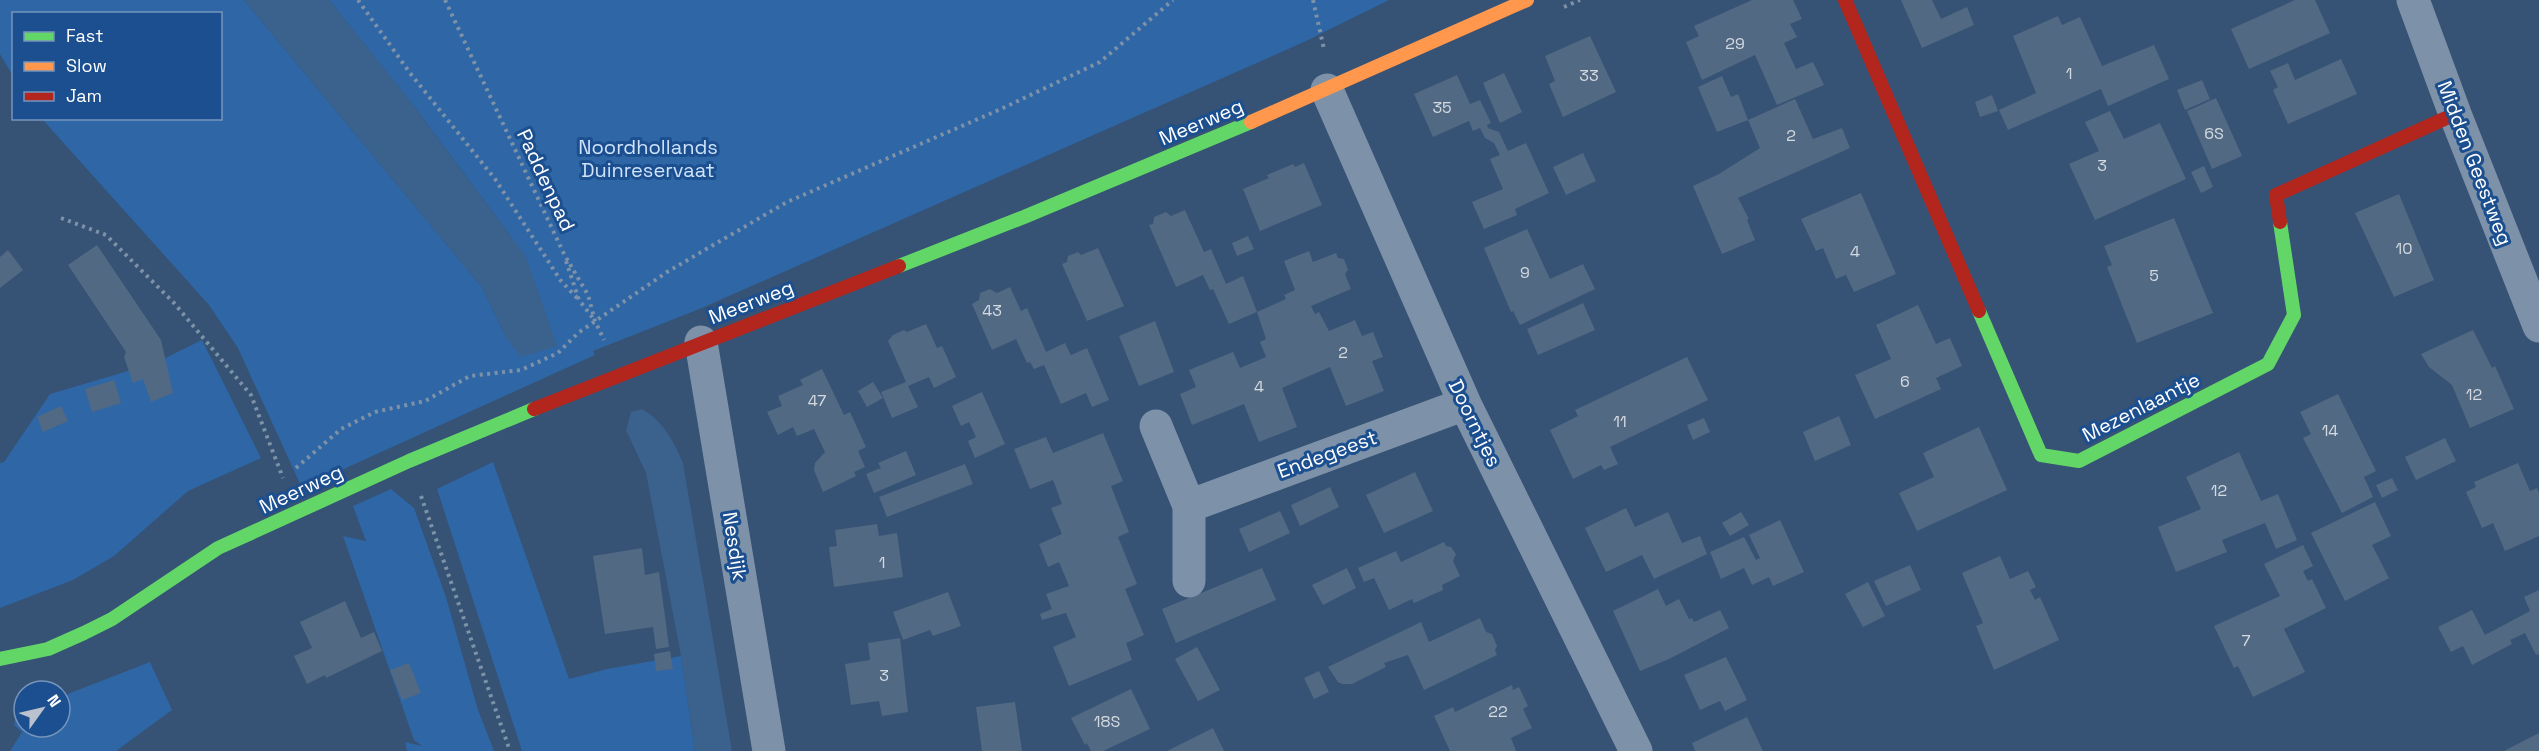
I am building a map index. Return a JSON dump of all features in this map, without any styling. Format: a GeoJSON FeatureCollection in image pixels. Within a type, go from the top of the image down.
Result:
{"type":"FeatureCollection","features":[{"type":"Feature","properties":{"kind":"street","name":"Meerweg"},"geometry":{"type":"LineString","coordinates":[[0,659],[48,649],[102,624],[218,548],[409,461],[619,374],[1024,217],[1327,90],[1527,0]]}},
{"type":"Feature","properties":{"kind":"street","name":"Mezenlaantje"},"geometry":{"type":"LineString","coordinates":[[1845,0],[2041,455],[2079,461],[2268,364],[2294,315],[2276,195],[2455,114]]}},
{"type":"Feature","properties":{"kind":"street","name":"Midden Geestweg"},"geometry":{"type":"LineString","coordinates":[[2413,0],[2455,114],[2539,326]]}},
{"type":"Feature","properties":{"kind":"street","name":"Doorntjes"},"geometry":{"type":"LineString","coordinates":[[1327,90],[1465,404],[1636,751]]}},
{"type":"Feature","properties":{"kind":"street","name":"Nesdijk"},"geometry":{"type":"LineString","coordinates":[[701,342],[769,751]]}},
{"type":"Feature","properties":{"kind":"street","name":"Endegeest"},"geometry":{"type":"LineString","coordinates":[[1189,506],[1465,404]]}},
{"type":"Feature","properties":{"kind":"street"},"geometry":{"type":"LineString","coordinates":[[1156,426],[1189,506],[1189,581]]}},
{"type":"Feature","properties":{"kind":"path"},"geometry":{"type":"LineString","coordinates":[[358,0],[410,73],[495,179],[561,281],[595,321]]}},
{"type":"Feature","properties":{"kind":"path","name":"Paddenpad"},"geometry":{"type":"LineString","coordinates":[[445,0],[564,254],[588,295],[595,321],[619,374]]}},
{"type":"Feature","properties":{"kind":"path"},"geometry":{"type":"LineString","coordinates":[[273,483],[283,478],[341,429],[375,412],[425,401],[470,376],[520,370],[558,354],[578,333],[667,272],[787,202],[1001,109],[1100,62],[1173,0]]}},
{"type":"Feature","properties":{"kind":"path"},"geometry":{"type":"LineString","coordinates":[[1313,0],[1323,38],[1327,90]]}},
{"type":"Feature","properties":{"kind":"path"},"geometry":{"type":"LineString","coordinates":[[61,218],[106,235],[174,303],[250,395],[295,513]]}},
{"type":"Feature","properties":{"kind":"path"},"geometry":{"type":"LineString","coordinates":[[564,254],[579,300]]}},
{"type":"Feature","properties":{"kind":"path"},"geometry":{"type":"LineString","coordinates":[[409,461],[510,751]]}},
{"type":"Feature","properties":{"kind":"green space","name":"Noordhollands Duinreservaat"},"geometry":{"type":"Polygon","coordinates":[[[0,0],[244,0],[482,287],[506,337],[514,241],[416,109],[329,0],[1389,0],[1304,42],[702,308],[593,351],[595,355],[302,488],[238,348],[209,305],[43,120],[222,120],[222,12],[12,12],[12,74],[0,54],[0,0]]]}},
{"type":"Feature","properties":{"kind":"green space"},"geometry":{"type":"Polygon","coordinates":[[[202,340],[261,458],[188,491],[114,556],[73,580],[0,608],[0,463],[4,462],[50,394],[155,363],[202,340]]]}},
{"type":"Feature","properties":{"kind":"green space"},"geometry":{"type":"Polygon","coordinates":[[[493,462],[569,679],[607,669],[681,656],[695,751],[522,751],[437,489],[493,462]]]}},
{"type":"Feature","properties":{"kind":"green space"},"geometry":{"type":"Polygon","coordinates":[[[391,489],[414,508],[446,597],[478,710],[494,751],[407,751],[405,742],[422,746],[414,740],[343,536],[366,541],[353,506],[391,489]]]}},
{"type":"Feature","properties":{"kind":"green space"},"geometry":{"type":"Polygon","coordinates":[[[150,662],[172,710],[116,751],[10,751],[18,739],[72,739],[72,692],[150,662]]]}},
{"type":"Feature","properties":{"kind":"shaded area"},"geometry":{"type":"Polygon","coordinates":[[[244,0],[329,0],[407,97],[526,257],[557,346],[521,357],[506,337],[482,287],[244,0]]]}},
{"type":"Feature","properties":{"kind":"shaded area"},"geometry":{"type":"Polygon","coordinates":[[[642,409],[667,432],[683,463],[732,751],[695,751],[681,656],[646,473],[626,430],[631,412],[642,409]]]}},
{"type":"Feature","properties":{"kind":"building"},"geometry":{"type":"Polygon","coordinates":[[[1752,0],[1793,0],[1802,19],[1790,24],[1797,37],[1784,43],[1796,69],[1813,62],[1824,85],[1777,105],[1755,55],[1702,80],[1686,42],[1699,36],[1694,26],[1752,0]]]}},
{"type":"Feature","properties":{"kind":"building"},"geometry":{"type":"Polygon","coordinates":[[[1901,0],[1932,0],[1941,19],[1967,7],[1974,25],[1922,48],[1901,0]]]}},
{"type":"Feature","properties":{"kind":"building"},"geometry":{"type":"Polygon","coordinates":[[[2295,0],[2315,0],[2330,33],[2249,69],[2231,29],[2295,0]]]}},
{"type":"Feature","properties":{"kind":"building"},"geometry":{"type":"Polygon","coordinates":[[[2058,16],[2062,25],[2080,17],[2102,66],[2154,45],[2169,79],[2108,106],[2101,89],[2008,130],[1999,110],[2036,93],[2013,36],[2058,16]]]}},
{"type":"Feature","properties":{"kind":"building"},"geometry":{"type":"Polygon","coordinates":[[[1590,36],[1616,92],[1563,117],[1549,84],[1555,81],[1545,56],[1590,36]]]}},
{"type":"Feature","properties":{"kind":"building"},"geometry":{"type":"Polygon","coordinates":[[[2341,59],[2357,94],[2288,124],[2273,90],[2278,87],[2270,71],[2288,63],[2295,80],[2341,59]]]}},
{"type":"Feature","properties":{"kind":"building"},"geometry":{"type":"Polygon","coordinates":[[[1504,73],[1522,112],[1500,123],[1483,83],[1504,73]]]}},
{"type":"Feature","properties":{"kind":"building"},"geometry":{"type":"Polygon","coordinates":[[[1457,75],[1470,104],[1480,100],[1491,123],[1487,125],[1488,128],[1499,132],[1508,151],[1526,143],[1549,193],[1515,209],[1517,215],[1484,229],[1472,202],[1503,189],[1490,159],[1500,155],[1494,143],[1485,138],[1480,128],[1473,131],[1469,121],[1433,137],[1414,94],[1457,75]]]}},
{"type":"Feature","properties":{"kind":"building"},"geometry":{"type":"Polygon","coordinates":[[[1722,76],[1731,97],[1738,94],[1748,120],[1717,132],[1698,87],[1722,76]]]}},
{"type":"Feature","properties":{"kind":"building"},"geometry":{"type":"Polygon","coordinates":[[[2202,80],[2210,99],[2185,110],[2177,90],[2202,80]]]}},
{"type":"Feature","properties":{"kind":"building"},"geometry":{"type":"Polygon","coordinates":[[[1992,95],[1998,111],[1980,117],[1975,102],[1992,95]]]}},
{"type":"Feature","properties":{"kind":"building"},"geometry":{"type":"Polygon","coordinates":[[[2216,98],[2242,156],[2212,169],[2187,111],[2216,98]]]}},
{"type":"Feature","properties":{"kind":"building"},"geometry":{"type":"Polygon","coordinates":[[[1795,99],[1813,139],[1842,128],[1850,148],[1738,198],[1749,219],[1747,220],[1755,240],[1722,254],[1693,186],[1719,174],[1760,148],[1748,120],[1795,99]]]}},
{"type":"Feature","properties":{"kind":"building"},"geometry":{"type":"Polygon","coordinates":[[[2110,111],[2124,139],[2160,123],[2186,179],[2095,220],[2069,164],[2099,151],[2085,122],[2110,111]]]}},
{"type":"Feature","properties":{"kind":"building"},"geometry":{"type":"Polygon","coordinates":[[[1583,153],[1596,181],[1566,195],[1553,167],[1583,153]]]}},
{"type":"Feature","properties":{"kind":"building"},"geometry":{"type":"Polygon","coordinates":[[[1304,163],[1322,205],[1260,231],[1243,189],[1269,178],[1267,175],[1293,164],[1295,167],[1304,163]]]}},
{"type":"Feature","properties":{"kind":"building"},"geometry":{"type":"Polygon","coordinates":[[[2204,166],[2213,187],[2201,193],[2191,172],[2204,166]]]}},
{"type":"Feature","properties":{"kind":"building"},"geometry":{"type":"Polygon","coordinates":[[[1861,193],[1896,274],[1854,292],[1846,275],[1836,279],[1823,248],[1816,251],[1801,219],[1861,193]]]}},
{"type":"Feature","properties":{"kind":"building"},"geometry":{"type":"Polygon","coordinates":[[[2399,194],[2434,280],[2394,297],[2355,213],[2399,194]]]}},
{"type":"Feature","properties":{"kind":"building"},"geometry":{"type":"Polygon","coordinates":[[[1185,210],[1204,252],[1211,249],[1226,284],[1243,276],[1257,312],[1229,324],[1213,289],[1210,290],[1203,275],[1176,287],[1149,225],[1153,224],[1154,217],[1166,212],[1171,216],[1185,210]]]}},
{"type":"Feature","properties":{"kind":"building"},"geometry":{"type":"Polygon","coordinates":[[[2174,218],[2213,313],[2137,343],[2107,267],[2112,265],[2104,246],[2174,218]]]}},
{"type":"Feature","properties":{"kind":"building"},"geometry":{"type":"Polygon","coordinates":[[[1527,229],[1550,279],[1583,264],[1595,289],[1520,325],[1513,311],[1511,312],[1484,248],[1527,229]]]}},
{"type":"Feature","properties":{"kind":"building"},"geometry":{"type":"Polygon","coordinates":[[[1248,236],[1254,249],[1237,256],[1232,243],[1248,236]]]}},
{"type":"Feature","properties":{"kind":"building"},"geometry":{"type":"Polygon","coordinates":[[[97,245],[161,340],[173,393],[151,402],[143,379],[133,383],[124,357],[126,352],[68,265],[97,245]]]}},
{"type":"Feature","properties":{"kind":"building"},"geometry":{"type":"Polygon","coordinates":[[[1098,248],[1124,306],[1087,321],[1062,264],[1067,262],[1068,256],[1078,252],[1081,255],[1098,248]]]}},
{"type":"Feature","properties":{"kind":"building"},"geometry":{"type":"Polygon","coordinates":[[[8,250],[23,270],[0,288],[0,257],[8,250]]]}},
{"type":"Feature","properties":{"kind":"building"},"geometry":{"type":"Polygon","coordinates":[[[1309,251],[1313,262],[1336,253],[1338,258],[1344,259],[1348,270],[1345,274],[1351,289],[1311,306],[1315,314],[1319,312],[1329,331],[1355,320],[1362,336],[1373,332],[1383,357],[1372,361],[1384,391],[1346,406],[1330,367],[1282,388],[1297,427],[1259,442],[1244,404],[1192,425],[1180,394],[1196,387],[1189,370],[1233,352],[1240,368],[1266,357],[1260,342],[1266,339],[1257,312],[1286,299],[1284,295],[1295,290],[1284,261],[1309,251]]]}},
{"type":"Feature","properties":{"kind":"building"},"geometry":{"type":"Polygon","coordinates":[[[1010,287],[1021,311],[1027,308],[1046,352],[1065,343],[1071,355],[1087,348],[1109,400],[1092,407],[1086,393],[1061,404],[1044,365],[1034,369],[1030,362],[1027,363],[1016,339],[992,350],[972,304],[979,300],[980,293],[990,289],[997,293],[1010,287]]]}},
{"type":"Feature","properties":{"kind":"building"},"geometry":{"type":"Polygon","coordinates":[[[1583,303],[1595,330],[1538,355],[1527,329],[1583,303]]]}},
{"type":"Feature","properties":{"kind":"building"},"geometry":{"type":"Polygon","coordinates":[[[1918,305],[1936,344],[1950,338],[1962,366],[1936,378],[1941,389],[1875,419],[1855,375],[1891,359],[1876,325],[1918,305]]]}},
{"type":"Feature","properties":{"kind":"building"},"geometry":{"type":"Polygon","coordinates":[[[1155,321],[1174,372],[1139,386],[1119,336],[1155,321]]]}},
{"type":"Feature","properties":{"kind":"building"},"geometry":{"type":"Polygon","coordinates":[[[926,324],[937,348],[942,346],[956,377],[934,388],[929,377],[908,386],[918,407],[892,418],[881,392],[906,382],[888,341],[893,335],[904,330],[907,332],[926,324]]]}},
{"type":"Feature","properties":{"kind":"building"},"geometry":{"type":"Polygon","coordinates":[[[2473,330],[2492,368],[2495,366],[2514,409],[2470,428],[2452,385],[2429,367],[2421,354],[2473,330]]]}},
{"type":"Feature","properties":{"kind":"building"},"geometry":{"type":"Polygon","coordinates":[[[1687,357],[1708,400],[1610,447],[1618,464],[1604,470],[1601,465],[1573,479],[1550,430],[1578,416],[1575,410],[1687,357]]]}},
{"type":"Feature","properties":{"kind":"building"},"geometry":{"type":"Polygon","coordinates":[[[822,369],[844,415],[850,412],[866,447],[858,451],[865,467],[854,472],[856,476],[823,492],[814,470],[815,463],[825,452],[814,429],[797,436],[793,427],[778,435],[767,412],[782,406],[778,396],[803,385],[800,380],[822,369]]]}},
{"type":"Feature","properties":{"kind":"building"},"geometry":{"type":"Polygon","coordinates":[[[114,380],[121,403],[92,412],[85,389],[114,380]]]}},
{"type":"Feature","properties":{"kind":"building"},"geometry":{"type":"Polygon","coordinates":[[[873,382],[883,398],[867,407],[858,391],[873,382]]]}},
{"type":"Feature","properties":{"kind":"building"},"geometry":{"type":"Polygon","coordinates":[[[982,392],[1005,444],[975,458],[968,441],[976,437],[969,422],[961,426],[952,406],[982,392]]]}},
{"type":"Feature","properties":{"kind":"building"},"geometry":{"type":"Polygon","coordinates":[[[2338,394],[2376,471],[2364,477],[2373,497],[2342,513],[2303,438],[2311,434],[2300,412],[2338,394]]]}},
{"type":"Feature","properties":{"kind":"building"},"geometry":{"type":"Polygon","coordinates":[[[61,406],[68,421],[43,432],[37,417],[61,406]]]}},
{"type":"Feature","properties":{"kind":"building"},"geometry":{"type":"Polygon","coordinates":[[[1839,416],[1851,445],[1815,461],[1803,432],[1839,416]]]}},
{"type":"Feature","properties":{"kind":"building"},"geometry":{"type":"Polygon","coordinates":[[[1704,418],[1710,432],[1693,440],[1687,425],[1704,418]]]}},
{"type":"Feature","properties":{"kind":"building"},"geometry":{"type":"Polygon","coordinates":[[[1979,427],[2007,490],[1917,531],[1899,493],[1934,477],[1923,453],[1979,427]]]}},
{"type":"Feature","properties":{"kind":"building"},"geometry":{"type":"Polygon","coordinates":[[[1103,433],[1123,481],[1111,486],[1129,532],[1118,537],[1137,584],[1125,589],[1144,635],[1126,643],[1132,660],[1069,686],[1053,647],[1076,637],[1066,613],[1042,620],[1040,614],[1052,609],[1046,594],[1069,586],[1059,562],[1048,567],[1039,544],[1062,534],[1051,508],[1062,504],[1053,480],[1030,489],[1014,449],[1046,437],[1053,453],[1103,433]]]}},
{"type":"Feature","properties":{"kind":"building"},"geometry":{"type":"Polygon","coordinates":[[[2445,438],[2456,461],[2416,480],[2405,457],[2445,438]]]}},
{"type":"Feature","properties":{"kind":"building"},"geometry":{"type":"Polygon","coordinates":[[[906,451],[916,475],[874,493],[866,474],[881,468],[878,463],[906,451]]]}},
{"type":"Feature","properties":{"kind":"building"},"geometry":{"type":"Polygon","coordinates":[[[2239,452],[2261,501],[2278,494],[2297,540],[2276,549],[2265,523],[2222,540],[2227,552],[2176,572],[2158,527],[2201,509],[2186,477],[2239,452]]]}},
{"type":"Feature","properties":{"kind":"building"},"geometry":{"type":"Polygon","coordinates":[[[2518,463],[2530,491],[2537,488],[2539,492],[2539,536],[2505,551],[2493,523],[2482,528],[2466,492],[2476,487],[2474,482],[2518,463]]]}},
{"type":"Feature","properties":{"kind":"building"},"geometry":{"type":"Polygon","coordinates":[[[965,464],[973,484],[887,517],[879,497],[965,464]]]}},
{"type":"Feature","properties":{"kind":"building"},"geometry":{"type":"Polygon","coordinates":[[[1415,472],[1433,511],[1384,533],[1366,495],[1415,472]]]}},
{"type":"Feature","properties":{"kind":"building"},"geometry":{"type":"Polygon","coordinates":[[[2392,478],[2398,490],[2382,498],[2376,485],[2392,478]]]}},
{"type":"Feature","properties":{"kind":"building"},"geometry":{"type":"Polygon","coordinates":[[[1330,487],[1339,507],[1300,526],[1291,505],[1330,487]]]}},
{"type":"Feature","properties":{"kind":"building"},"geometry":{"type":"Polygon","coordinates":[[[2375,502],[2391,536],[2372,545],[2389,578],[2345,601],[2311,533],[2375,502]]]}},
{"type":"Feature","properties":{"kind":"building"},"geometry":{"type":"Polygon","coordinates":[[[1626,508],[1635,527],[1668,512],[1682,543],[1700,536],[1707,554],[1654,579],[1642,555],[1606,572],[1585,528],[1626,508]]]}},
{"type":"Feature","properties":{"kind":"building"},"geometry":{"type":"Polygon","coordinates":[[[1280,511],[1290,533],[1249,552],[1239,529],[1280,511]]]}},
{"type":"Feature","properties":{"kind":"building"},"geometry":{"type":"Polygon","coordinates":[[[1741,512],[1749,525],[1730,536],[1722,523],[1741,512]]]}},
{"type":"Feature","properties":{"kind":"building"},"geometry":{"type":"Polygon","coordinates":[[[1780,520],[1804,572],[1773,586],[1769,577],[1752,585],[1744,568],[1721,579],[1710,552],[1744,537],[1756,560],[1760,558],[1749,535],[1780,520]]]}},
{"type":"Feature","properties":{"kind":"building"},"geometry":{"type":"Polygon","coordinates":[[[877,524],[879,536],[897,533],[903,577],[834,587],[829,547],[837,546],[835,530],[877,524]]]}},
{"type":"Feature","properties":{"kind":"building"},"geometry":{"type":"Polygon","coordinates":[[[1444,542],[1456,554],[1453,561],[1460,576],[1442,585],[1443,590],[1414,603],[1412,599],[1389,610],[1374,578],[1364,582],[1358,568],[1396,551],[1401,562],[1444,542]]]}},
{"type":"Feature","properties":{"kind":"building"},"geometry":{"type":"Polygon","coordinates":[[[2303,545],[2313,566],[2303,571],[2308,581],[2312,579],[2326,608],[2284,629],[2305,672],[2253,697],[2238,666],[2234,668],[2214,626],[2280,596],[2264,564],[2303,545]]]}},
{"type":"Feature","properties":{"kind":"building"},"geometry":{"type":"Polygon","coordinates":[[[642,548],[645,575],[659,572],[669,647],[656,649],[653,627],[605,634],[593,556],[642,548]]]}},
{"type":"Feature","properties":{"kind":"building"},"geometry":{"type":"Polygon","coordinates":[[[2000,556],[2010,579],[2028,571],[2036,587],[2030,590],[2035,600],[2040,597],[2059,640],[1994,670],[1976,626],[1983,623],[1962,573],[2000,556]]]}},
{"type":"Feature","properties":{"kind":"building"},"geometry":{"type":"Polygon","coordinates":[[[1910,565],[1921,590],[1886,606],[1874,581],[1910,565]]]}},
{"type":"Feature","properties":{"kind":"building"},"geometry":{"type":"Polygon","coordinates":[[[1262,568],[1276,600],[1176,643],[1162,609],[1262,568]]]}},
{"type":"Feature","properties":{"kind":"building"},"geometry":{"type":"Polygon","coordinates":[[[1347,568],[1356,588],[1323,605],[1312,585],[1347,568]]]}},
{"type":"Feature","properties":{"kind":"building"},"geometry":{"type":"Polygon","coordinates":[[[1868,582],[1885,616],[1863,627],[1845,594],[1868,582]]]}},
{"type":"Feature","properties":{"kind":"building"},"geometry":{"type":"Polygon","coordinates":[[[1658,589],[1666,606],[1679,599],[1689,619],[1692,618],[1694,622],[1720,610],[1729,628],[1669,659],[1640,671],[1613,611],[1658,589]]]}},
{"type":"Feature","properties":{"kind":"building"},"geometry":{"type":"Polygon","coordinates":[[[2539,590],[2539,654],[2536,655],[2525,633],[2510,640],[2512,644],[2472,665],[2463,646],[2451,652],[2438,627],[2472,610],[2485,635],[2530,611],[2524,597],[2539,590]]]}},
{"type":"Feature","properties":{"kind":"building"},"geometry":{"type":"Polygon","coordinates":[[[948,592],[961,626],[933,636],[930,630],[903,640],[893,612],[948,592]]]}},
{"type":"Feature","properties":{"kind":"building"},"geometry":{"type":"Polygon","coordinates":[[[345,601],[361,638],[374,632],[382,651],[326,678],[325,675],[307,684],[294,656],[312,648],[300,622],[345,601]]]}},
{"type":"Feature","properties":{"kind":"building"},"geometry":{"type":"Polygon","coordinates":[[[1480,618],[1486,632],[1492,634],[1497,646],[1495,650],[1497,655],[1424,690],[1408,655],[1384,663],[1386,667],[1352,684],[1338,682],[1328,667],[1421,622],[1429,642],[1480,618]]]}},
{"type":"Feature","properties":{"kind":"building"},"geometry":{"type":"Polygon","coordinates":[[[900,638],[908,712],[882,716],[879,701],[851,705],[845,664],[870,660],[868,643],[900,638]]]}},
{"type":"Feature","properties":{"kind":"building"},"geometry":{"type":"Polygon","coordinates":[[[1197,647],[1220,690],[1198,701],[1175,659],[1197,647]]]}},
{"type":"Feature","properties":{"kind":"building"},"geometry":{"type":"Polygon","coordinates":[[[670,651],[673,669],[656,671],[654,654],[670,651]]]}},
{"type":"Feature","properties":{"kind":"building"},"geometry":{"type":"Polygon","coordinates":[[[1726,657],[1747,700],[1725,711],[1720,701],[1700,710],[1684,675],[1726,657]]]}},
{"type":"Feature","properties":{"kind":"building"},"geometry":{"type":"Polygon","coordinates":[[[409,663],[421,693],[402,700],[390,670],[409,663]]]}},
{"type":"Feature","properties":{"kind":"building"},"geometry":{"type":"Polygon","coordinates":[[[1319,671],[1329,692],[1314,699],[1304,678],[1319,671]]]}},
{"type":"Feature","properties":{"kind":"building"},"geometry":{"type":"Polygon","coordinates":[[[1512,685],[1513,690],[1519,687],[1528,706],[1523,709],[1532,728],[1511,738],[1516,751],[1450,751],[1434,716],[1453,707],[1455,712],[1512,685]]]}},
{"type":"Feature","properties":{"kind":"building"},"geometry":{"type":"Polygon","coordinates":[[[1131,689],[1150,729],[1103,751],[1091,751],[1087,743],[1085,745],[1071,718],[1131,689]]]}},
{"type":"Feature","properties":{"kind":"building"},"geometry":{"type":"Polygon","coordinates":[[[1015,702],[1022,751],[982,751],[976,707],[1015,702]]]}},
{"type":"Feature","properties":{"kind":"building"},"geometry":{"type":"Polygon","coordinates":[[[1747,717],[1763,751],[1695,751],[1692,743],[1747,717]]]}},
{"type":"Feature","properties":{"kind":"building"},"geometry":{"type":"Polygon","coordinates":[[[1213,728],[1224,751],[1167,751],[1213,728]]]}},
{"type":"Feature","properties":{"kind":"building"},"geometry":{"type":"Polygon","coordinates":[[[2539,733],[2539,751],[2504,751],[2539,733]]]}},
{"type":"Feature","properties":{"kind":"traffic: fast"},"geometry":{"type":"LineString","coordinates":[[899,266],[1024,217],[1251,122]]}},
{"type":"Feature","properties":{"kind":"traffic: fast"},"geometry":{"type":"LineString","coordinates":[[1979,311],[2041,455],[2079,461],[2268,364],[2294,315],[2280,222]]}},
{"type":"Feature","properties":{"kind":"traffic: fast"},"geometry":{"type":"LineString","coordinates":[[0,659],[48,649],[84,633],[112,619],[218,548],[409,461],[534,409]]}},
{"type":"Feature","properties":{"kind":"traffic: slow"},"geometry":{"type":"LineString","coordinates":[[1251,122],[1527,0]]}},
{"type":"Feature","properties":{"kind":"traffic: jam"},"geometry":{"type":"LineString","coordinates":[[1845,0],[1979,311]]}},
{"type":"Feature","properties":{"kind":"traffic: jam"},"geometry":{"type":"LineString","coordinates":[[2280,222],[2276,195],[2455,114]]}},
{"type":"Feature","properties":{"kind":"traffic: jam"},"geometry":{"type":"LineString","coordinates":[[534,409],[899,266]]}}]}
